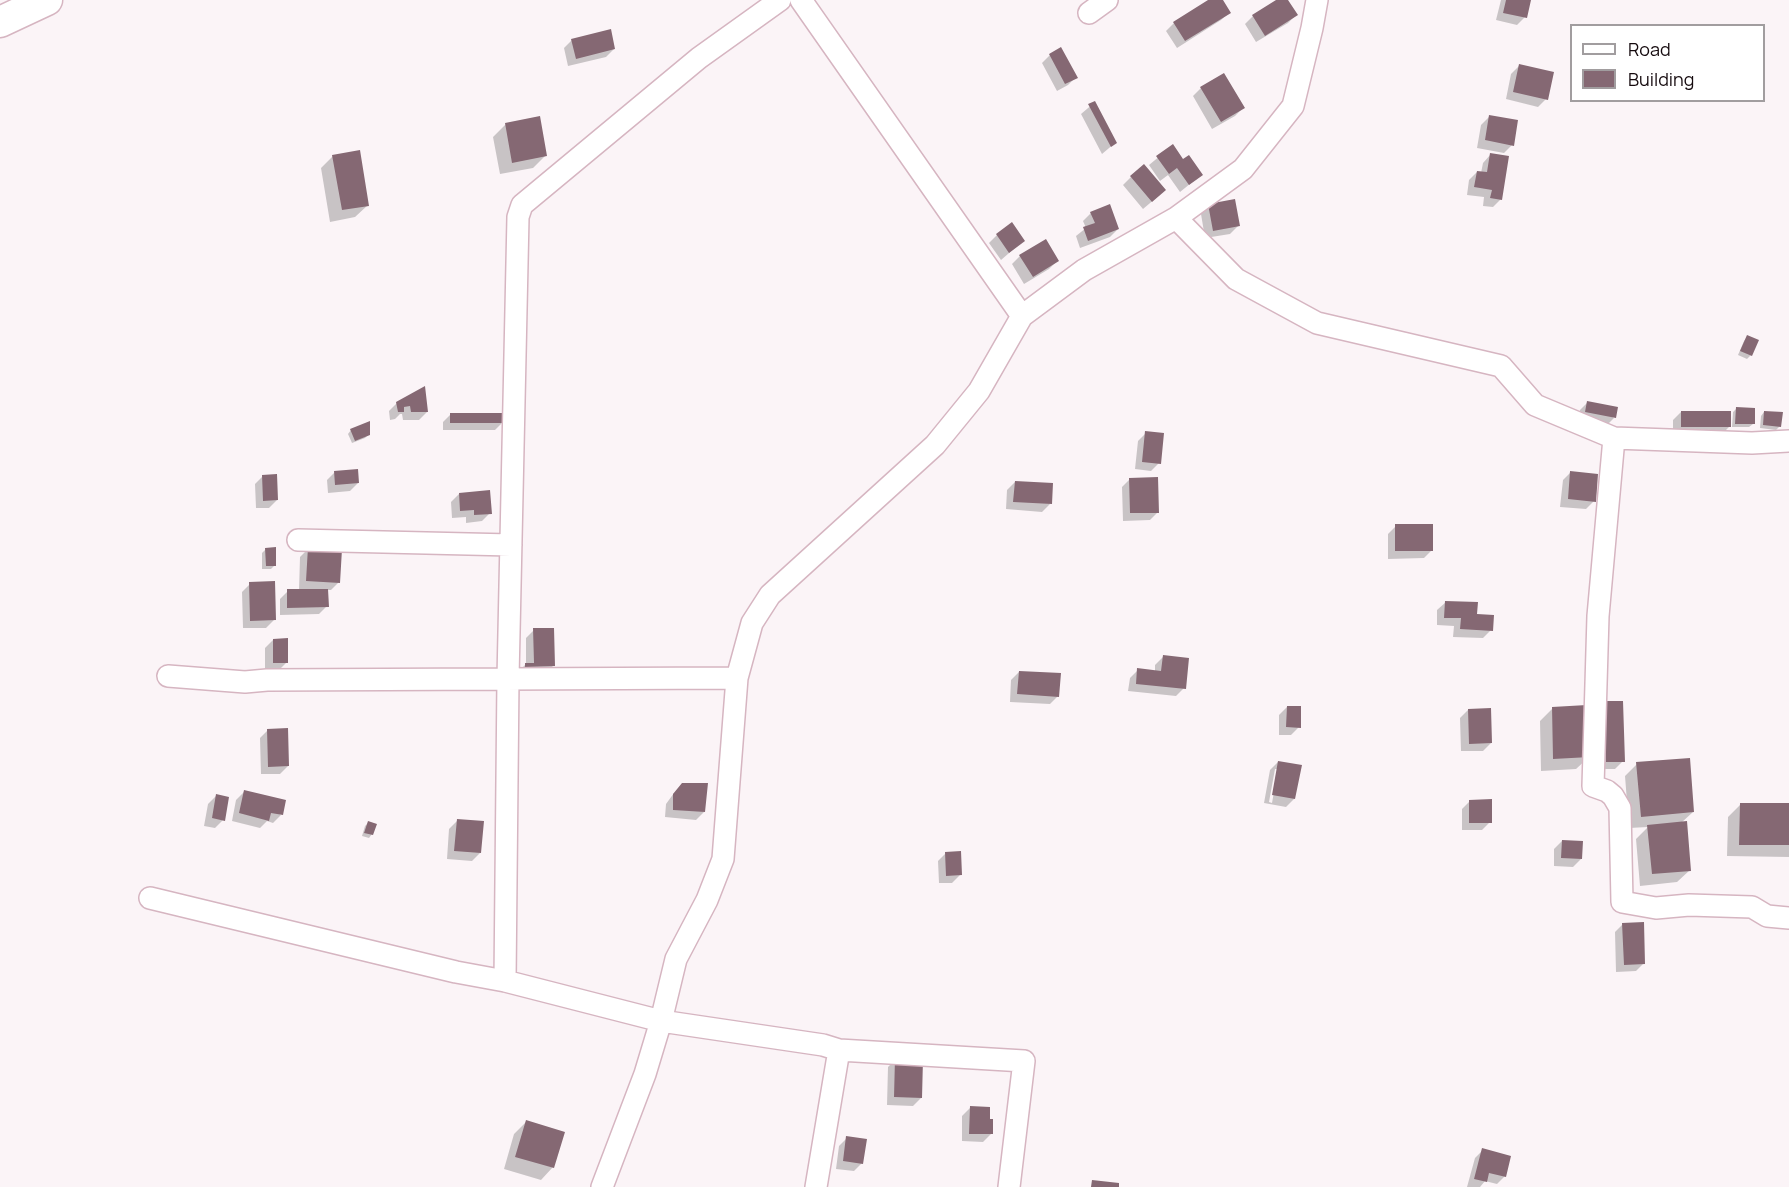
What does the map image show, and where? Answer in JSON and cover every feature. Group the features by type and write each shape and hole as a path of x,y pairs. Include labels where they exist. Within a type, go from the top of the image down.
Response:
{"highway":[{"path":"0,22 47,0"}],"street":[{"path":"505,981 508,678 518,218 522,205 699,58 780,0"},
{"path":"801,0 1022,316"},
{"path":"1089,13 1107,0"},
{"path":"602,1187 645,1074 676,959 707,900 723,859 737,678 752,623 770,594 935,445 979,391 1022,316 1084,270 1176,218 1243,170 1293,106 1317,0"},
{"path":"1176,218 1236,279 1317,323 1501,366 1535,405 1614,438 1752,443 1789,441"},
{"path":"1614,438 1598,616 1593,786 1607,791 1620,808 1623,902 1656,908 1689,905 1752,907 1767,916 1789,918"},
{"path":"298,540 511,545"},
{"path":"168,676 245,682 508,678 737,678"},
{"path":"150,898 456,972 505,981 661,1021 823,1045 839,1050 1024,1061 1010,1187"},
{"path":"816,1187 839,1050"}],"building":[{"path":"1208,0 1223,0 1231,13 1185,41 1173,22"},
{"path":"1276,0 1288,0 1298,15 1265,36 1252,15"},
{"path":"1506,0 1531,0 1527,18 1503,13"},
{"path":"611,29 615,49 576,59 571,39"},
{"path":"1061,47 1078,78 1065,84 1049,54"},
{"path":"1519,64 1554,72 1548,100 1513,92"},
{"path":"1224,73 1245,108 1221,122 1200,87"},
{"path":"1095,101 1117,143 1111,147 1088,104"},
{"path":"1489,115 1518,120 1514,146 1485,140"},
{"path":"540,116 547,156 512,163 505,123"},
{"path":"1173,144 1183,159 1189,155 1203,175 1189,185 1177,168 1169,174 1156,156"},
{"path":"360,150 369,206 342,210 332,155"},
{"path":"1490,153 1509,156 1502,200 1490,198 1492,190 1474,187 1477,171 1487,172"},
{"path":"1144,164 1166,190 1152,202 1130,176"},
{"path":"1235,199 1240,226 1213,231 1208,204"},
{"path":"1110,204 1119,229 1088,241 1083,227 1095,223 1090,212"},
{"path":"1012,222 1025,241 1009,253 996,234"},
{"path":"1046,239 1059,261 1033,277 1019,255"},
{"path":"1747,335 1759,340 1752,356 1740,351"},
{"path":"425,386 428,412 411,412 410,406 404,407 404,412 398,412 396,402"},
{"path":"1587,401 1618,407 1616,418 1585,412"},
{"path":"1736,407 1755,408 1755,424 1735,424"},
{"path":"1681,411 1731,411 1731,427 1681,427"},
{"path":"1764,411 1783,412 1781,427 1763,425"},
{"path":"450,413 505,413 505,423 450,423"},
{"path":"370,421 370,435 355,441 350,429"},
{"path":"1145,431 1164,433 1161,464 1142,462"},
{"path":"358,469 359,483 335,485 334,471"},
{"path":"1570,471 1598,474 1596,502 1568,499"},
{"path":"277,474 278,500 263,501 262,475"},
{"path":"1158,477 1159,513 1130,513 1129,478"},
{"path":"1015,481 1053,483 1052,504 1013,502"},
{"path":"490,490 492,514 474,515 474,510 460,511 459,493"},
{"path":"1395,524 1433,524 1433,551 1395,551"},
{"path":"276,547 276,566 266,566 265,548"},
{"path":"308,547 342,549 340,583 306,581"},
{"path":"275,581 276,620 250,621 249,582"},
{"path":"287,589 328,589 329,607 287,608"},
{"path":"1445,601 1478,602 1477,614 1494,615 1493,631 1460,629 1461,618 1444,618"},
{"path":"533,628 554,628 555,666 525,667 525,663 534,663"},
{"path":"288,638 288,663 273,663 273,639"},
{"path":"1163,655 1189,658 1186,689 1136,684 1137,668 1161,671"},
{"path":"1019,671 1061,673 1059,697 1017,694"},
{"path":"1604,701 1623,701 1625,762 1606,762"},
{"path":"1587,705 1590,757 1553,759 1552,707"},
{"path":"1287,706 1301,706 1301,728 1286,727"},
{"path":"1491,708 1492,743 1469,744 1468,709"},
{"path":"288,728 289,766 268,767 267,729"},
{"path":"1690,758 1694,812 1641,817 1636,762"},
{"path":"1278,761 1302,765 1295,799 1272,795"},
{"path":"682,783 708,783 705,812 673,810 673,794"},
{"path":"244,790 286,800 283,815 271,813 269,821 239,813"},
{"path":"216,794 229,797 225,821 212,818"},
{"path":"1492,799 1492,823 1469,823 1469,800"},
{"path":"1740,803 1789,803 1789,845 1739,845"},
{"path":"457,819 484,821 481,853 454,851"},
{"path":"368,821 377,824 373,835 364,833"},
{"path":"1687,821 1691,871 1652,874 1647,825"},
{"path":"1562,840 1583,841 1582,859 1561,858"},
{"path":"961,851 962,875 946,876 945,852"},
{"path":"1644,922 1645,964 1624,965 1622,923"},
{"path":"895,1058 923,1059 922,1098 894,1097"},
{"path":"970,1106 990,1107 993,1134 969,1134"},
{"path":"526,1120 565,1132 554,1168 515,1157"},
{"path":"846,1136 867,1139 863,1164 843,1161"},
{"path":"1482,1148 1511,1156 1506,1177 1489,1173 1487,1182 1474,1179"},
{"path":"1092,1180 1119,1183 1119,1187 1091,1187"}]}
